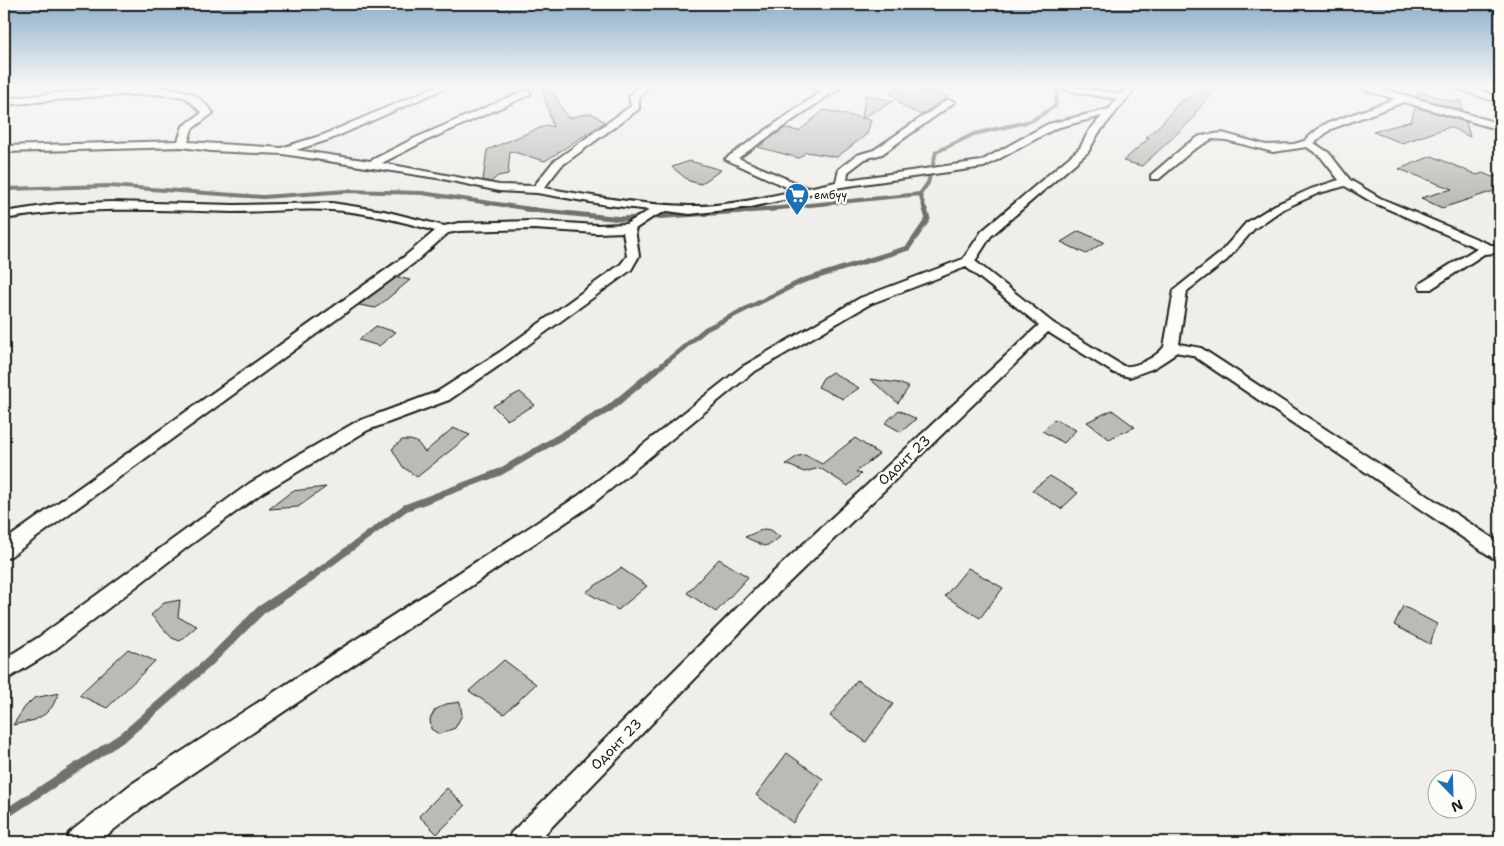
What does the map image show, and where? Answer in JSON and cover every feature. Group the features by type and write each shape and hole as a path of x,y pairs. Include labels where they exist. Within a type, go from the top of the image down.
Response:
{"street":[{"path":"182,144 187,128 192,124"},
{"path":"283,151 327,137 357,124"},
{"path":"369,166 417,141 455,124"},
{"path":"537,190 557,164 612,124"},
{"path":"781,124 730,159 751,166 807,192"},
{"path":"840,184 843,171 861,157 878,152 918,124"},
{"path":"4,149 182,144 211,148 283,151 369,166 443,176 499,188 537,190 607,202 690,210 751,204 840,184 984,164 1058,124"},
{"path":"78,842 139,794 584,501 747,370 865,301 968,262 986,234 1084,150 1100,124"},
{"path":"1155,177 1196,143 1210,136 1228,136 1272,150 1291,149 1308,143 1327,127 1334,124"},
{"path":"1308,143 1325,155 1346,182 1376,200 1496,247"},
{"path":"968,262 1046,325 1098,355 1119,370 1130,372 1149,365 1166,354 1171,346 1181,290 1223,257 1250,226 1278,207 1316,191 1346,182"},
{"path":"4,215 106,204 155,204 221,208 347,208 397,216 444,230 498,225 597,230 629,228 649,214 665,208"},
{"path":"4,671 46,644 256,488 362,426 443,396 505,355 626,266 633,256 629,228"},
{"path":"4,551 409,260 444,230"},
{"path":"1426,286 1480,252 1496,247"},
{"name":"Одонт 23","path":"520,842 773,585 1046,325"},
{"path":"1171,346 1196,351 1500,553"}],"building":[{"path":"552,124 601,124 545,161 510,151 508,174 498,176 491,182 483,180 487,150 547,125 553,127"},
{"path":"807,124 870,124 867,134 837,157 806,152 799,158 758,147 785,128 799,131"},
{"path":"1160,124 1187,124 1142,166 1123,161 1149,138 1146,137"},
{"path":"1399,124 1467,124 1470,137 1450,127 1402,143 1373,132"},
{"path":"1432,156 1477,175 1483,173 1492,177 1496,176 1500,181 1500,189 1442,208 1421,198 1452,189 1399,169"},
{"path":"690,161 721,170 701,184 689,181 672,167"},
{"path":"1079,231 1104,242 1086,254 1061,242"},
{"path":"397,277 410,280 376,308 359,305"},
{"path":"376,326 396,332 379,346 359,340"},
{"path":"832,372 859,388 843,399 818,387 823,378"},
{"path":"870,379 898,383 909,387 898,403"},
{"path":"520,392 535,405 507,420 493,406"},
{"path":"899,410 916,419 901,432 885,423"},
{"path":"1112,410 1135,427 1109,439 1087,422"},
{"path":"1054,419 1076,430 1064,443 1042,431"},
{"path":"453,428 470,435 417,477 403,467 392,449 402,440 410,440 417,442 425,452"},
{"path":"855,438 879,454 856,472 861,474 848,486 820,468 804,472 786,464 798,456 805,455 822,464"},
{"path":"1050,476 1078,493 1061,509 1032,490"},
{"path":"326,487 298,507 269,509 292,491"},
{"path":"764,529 771,530 780,537 771,544 764,546 745,537"},
{"path":"719,559 748,577 716,612 687,593"},
{"path":"621,568 647,586 618,610 586,592"},
{"path":"968,568 1003,588 980,618 945,596"},
{"path":"180,600 178,617 197,626 180,641 172,638 151,615 164,603"},
{"path":"1403,606 1437,624 1430,644 1394,625"},
{"path":"128,649 155,661 107,708 79,695"},
{"path":"504,660 536,684 504,714 469,691"},
{"path":"857,680 893,704 866,742 830,716"},
{"path":"59,693 52,707 45,714 35,720 13,725 25,707 34,698"},
{"path":"460,702 462,715 455,728 439,734 431,729 430,719 435,710 446,704"},
{"path":"787,753 823,779 793,823 756,795"},
{"path":"447,788 465,806 437,834 419,816"}],"waterway":[{"path":"920,194 928,183 936,152 974,134 1016,124"},
{"path":"4,189 109,186 263,197 347,191 422,193 537,210"},
{"path":"762,210 920,194"},
{"path":"920,194 925,210"},
{"path":"525,209 622,219 762,210"},
{"path":"762,210 774,209"},
{"path":"655,371 706,329 802,281 908,248 928,219 925,209"},
{"path":"310,578 405,508 500,472 610,408 657,369"},
{"path":"4,815 123,737 209,662 261,610 312,577"}],"place":[{"name":"ембүү","path":"797,216"}]}
